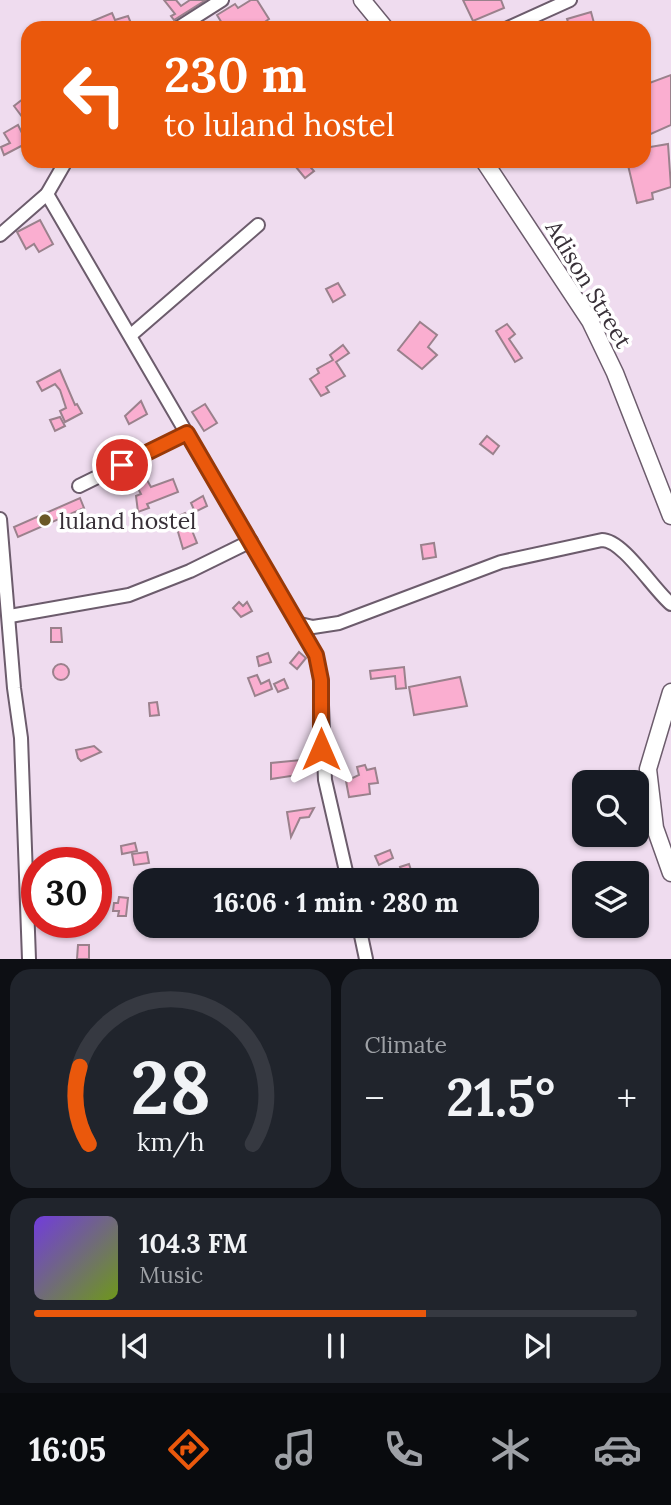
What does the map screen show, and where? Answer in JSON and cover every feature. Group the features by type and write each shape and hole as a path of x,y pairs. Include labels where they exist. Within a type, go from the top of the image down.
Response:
{"street":[{"path":"189,21 222,0"},
{"path":"524,21 570,0"},
{"path":"369,2 381,21"},
{"path":"0,235 47,194 62,168"},
{"name":"Adison Street","path":"489,168 600,340 671,516"},
{"path":"47,194 300,624 319,664 322,761 345,868"},
{"path":"131,335 258,225"},
{"path":"79,486 187,433"},
{"path":"0,519 10,616 5,652 21,738 29,959"},
{"path":"300,624 313,627 339,623 501,562 602,540 611,540 623,550 657,593 671,604"},
{"path":"10,616 129,595 190,571 251,541"},
{"path":"0,605 10,616"},
{"path":"671,692 648,769 655,828 671,873"},
{"path":"362,938 366,959"}],"building":[{"path":"164,0 176,0 181,6 190,0 206,0 174,20 171,16 175,14"},
{"path":"251,0 257,0 269,19 221,21 217,15 235,4 238,8"},
{"path":"463,0 501,0 504,8 473,21"},
{"path":"591,12 593,21 568,21 567,19"},
{"path":"112,13 115,20 128,16 130,21 93,21"},
{"path":"671,75 671,125 651,134 651,82"},
{"path":"21,100 21,115 14,106"},
{"path":"18,125 21,131 21,146 4,155 1,147 10,143 4,133"},
{"path":"668,144 671,187 652,193 653,199 637,203 629,168 651,168 651,147"},
{"path":"297,168 311,168 314,171 305,178"},
{"path":"40,220 53,244 39,252 34,244 26,249 17,232"},
{"path":"338,283 345,295 333,302 326,289"},
{"path":"420,322 437,335 428,347 437,355 422,369 398,350"},
{"path":"507,324 515,334 509,339 522,358 515,362 496,331"},
{"path":"343,345 349,353 336,362 345,376 326,387 329,392 321,396 310,379 319,373 317,369 333,360 330,355"},
{"path":"60,370 75,405 77,404 82,413 65,422 60,411 66,408 60,390 55,384 42,391 37,382"},
{"path":"141,401 147,414 129,424 125,416"},
{"path":"205,404 217,423 204,431 192,412"},
{"path":"60,417 65,426 55,431 50,420"},
{"path":"487,436 499,446 493,454 480,444"},
{"path":"173,479 178,492 147,504 149,508 138,512 136,496 141,494 136,485 147,480 151,487"},
{"path":"203,496 207,506 195,512 191,503"},
{"path":"80,498 84,508 18,537 14,527"},
{"path":"185,513 197,543 183,549 174,518"},
{"path":"434,543 436,557 423,559 421,545"},
{"path":"239,602 243,606 247,602 252,611 241,617 233,608"},
{"path":"51,628 61,628 62,642 51,642"},
{"path":"299,652 306,658 297,669 290,663"},
{"path":"268,653 271,662 259,666 257,657"},
{"path":"61,664 67,666 67,678 61,680 55,678 53,672 55,666"},
{"path":"404,667 406,688 396,689 395,676 371,679 370,671"},
{"path":"257,675 261,684 269,680 272,689 255,696 248,678"},
{"path":"460,677 467,706 414,715 409,687"},
{"path":"284,679 288,688 278,692 274,684"},
{"path":"157,702 159,715 150,716 149,703"},
{"path":"94,746 101,752 81,761 78,758 76,750"},
{"path":"301,760 304,774 271,779 271,763"},
{"path":"365,765 367,770 375,768 378,783 369,784 370,794 349,797 346,781 359,775 357,767"},
{"path":"314,808 309,817 300,818 291,837 287,812"},
{"path":"135,843 137,851 122,854 121,846"},
{"path":"390,850 393,858 379,865 375,856"},
{"path":"147,852 149,863 134,865 132,854"},
{"path":"119,897 128,898 126,916 118,916 119,911 113,911 114,903 118,903"},
{"path":"78,945 89,945 89,959 77,959"}],"place":[{"name":"luland hostel","path":"45,520"}],"route":[{"path":"122,465 187,433 316,655 321,680 321,749"}]}
